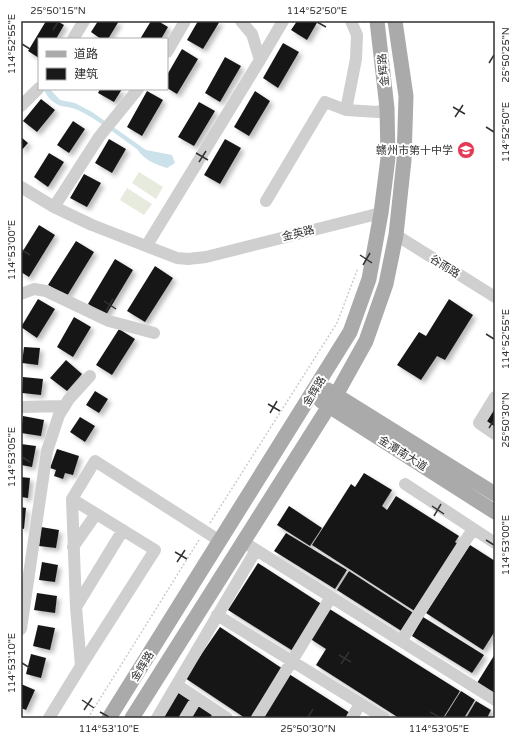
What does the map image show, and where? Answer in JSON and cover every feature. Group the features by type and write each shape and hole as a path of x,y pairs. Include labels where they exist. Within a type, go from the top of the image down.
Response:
{"main road":[{"name":"金辉路","path":"132,718 242,541 332,401 366,341 386,284 396,235 404,160 406,96 395,21"},
{"name":"金辉路","path":"109,718 350,332 369,279 381,213 388,158 387,108 371,26"},
{"name":"金潭南大道","path":"315,389 495,512"},
{"name":"金潭南大道","path":"332,401 495,494"}],"street":[{"path":"74,38 84,21"},
{"path":"168,50 185,21"},
{"path":"241,21 252,34 260,60"},
{"path":"148,245 283,21"},
{"path":"346,110 356,59 357,34 352,21"},
{"path":"54,207 99,137 137,90"},
{"path":"21,106 36,91"},
{"path":"266,201 325,102 346,110 378,112 387,108"},
{"name":"金英路","path":"21,187 54,207 92,225 148,245 178,258 188,259 206,257 215,253 381,213"},
{"name":"谷雨路","path":"396,235 495,297"},
{"path":"21,294 34,289 46,291 108,321 154,333"},
{"path":"21,629 47,451 59,415 90,376"},
{"path":"495,397 479,424 495,434"},
{"path":"21,407 65,406"},
{"path":"81,666 76,607 72,499 95,461 220,541"},
{"path":"405,484 495,542"},
{"path":"49,718 155,550 72,499"},
{"path":"73,547 96,514"},
{"path":"401,641 473,529"},
{"path":"76,607 123,530"},
{"path":"242,541 495,700"},
{"path":"157,718 256,550"},
{"path":"256,718 330,597"},
{"path":"217,615 384,718"},
{"path":"177,685 220,716"},
{"path":"185,718 197,698"},
{"path":"352,718 360,704"}],"path":[{"path":"364,21 371,26"},
{"path":"88,718 337,323 360,264"}],"shaded area":[{"path":"139,172 163,187 156,199 132,183"},
{"path":"127,188 152,204 144,215 120,200"}],"water":[{"path":"44,90 51,90 60,100 75,103 92,112 146,150 172,155 175,163 167,168 150,161 137,149 90,116 75,109 60,106 51,100"}],"building":[{"path":"46,21 57,21 64,25 57,38 38,38 38,57 28,51"},
{"path":"98,21 119,21 109,38 100,38 91,32"},
{"path":"151,21 158,21 168,27 162,38 141,38"},
{"path":"198,21 220,21 203,49 187,40"},
{"path":"297,21 318,21 307,40 291,30"},
{"path":"283,43 299,52 278,88 263,78"},
{"path":"182,49 198,59 177,94 168,89 168,73"},
{"path":"225,57 241,66 220,102 205,93"},
{"path":"100,90 121,90 114,102 98,93"},
{"path":"147,91 163,100 142,136 127,127"},
{"path":"255,91 270,101 249,136 234,127"},
{"path":"41,99 55,110 37,132 23,121"},
{"path":"199,102 215,111 194,146 178,137"},
{"path":"73,121 85,129 69,153 57,145"},
{"path":"21,137 28,143 21,151"},
{"path":"109,139 126,149 112,173 95,163"},
{"path":"225,139 241,148 220,184 204,175"},
{"path":"49,153 64,162 48,187 34,177"},
{"path":"84,174 101,183 87,207 70,198"},
{"path":"39,225 55,235 29,277 21,272 21,254"},
{"path":"76,241 94,252 67,296 48,285"},
{"path":"115,259 133,270 106,315 88,304"},
{"path":"155,266 173,278 145,322 127,311"},
{"path":"38,299 55,309 37,338 21,327"},
{"path":"449,299 473,315 445,360 437,356 421,380 397,365 419,332 426,336"},
{"path":"74,317 91,327 73,357 57,347"},
{"path":"119,329 135,339 112,375 96,365"},
{"path":"24,347 40,348 38,365 22,363"},
{"path":"66,360 82,374 67,391 50,378"},
{"path":"23,377 43,379 41,395 22,393"},
{"path":"95,391 108,399 99,413 86,405"},
{"path":"495,405 495,428 485,422"},
{"path":"23,416 44,420 41,436 21,433"},
{"path":"80,417 95,426 85,442 70,432"},
{"path":"21,444 36,446 32,467 21,465"},
{"path":"57,449 79,456 73,475 65,473 63,479 54,476 56,470 50,468"},
{"path":"364,473 392,490 382,506 387,510 396,496 459,536 455,542 459,545 416,612 312,545 351,484 355,487"},
{"path":"21,477 30,478 28,498 21,497"},
{"path":"289,506 322,528 310,546 277,525"},
{"path":"21,507 26,508 24,529 21,528"},
{"path":"41,527 59,530 56,548 39,546"},
{"path":"286,533 347,570 335,589 274,551"},
{"path":"470,545 495,561 495,631 483,650 426,613"},
{"path":"42,562 58,565 55,582 39,580"},
{"path":"258,563 323,605 293,651 228,610"},
{"path":"349,571 415,614 403,632 337,590"},
{"path":"37,593 57,596 55,613 34,610"},
{"path":"328,608 460,691 443,718 399,718 316,665 326,649 309,638"},
{"path":"423,617 484,655 472,673 412,636"},
{"path":"38,625 55,628 50,650 33,646"},
{"path":"220,627 283,669 251,718 245,718 185,678"},
{"path":"31,654 46,658 41,678 26,674"},
{"path":"495,654 495,694 477,683"},
{"path":"289,674 350,713 347,718 261,718"},
{"path":"21,684 35,690 26,710 21,708"},
{"path":"178,690 191,698 179,718 160,718"},
{"path":"461,691 475,700 464,718 444,718"},
{"path":"476,701 491,710 487,718 466,718"},
{"path":"200,704 213,713 210,718 191,718"}],"place":[{"name":"赣州市第十中学","path":"466,150"}]}
